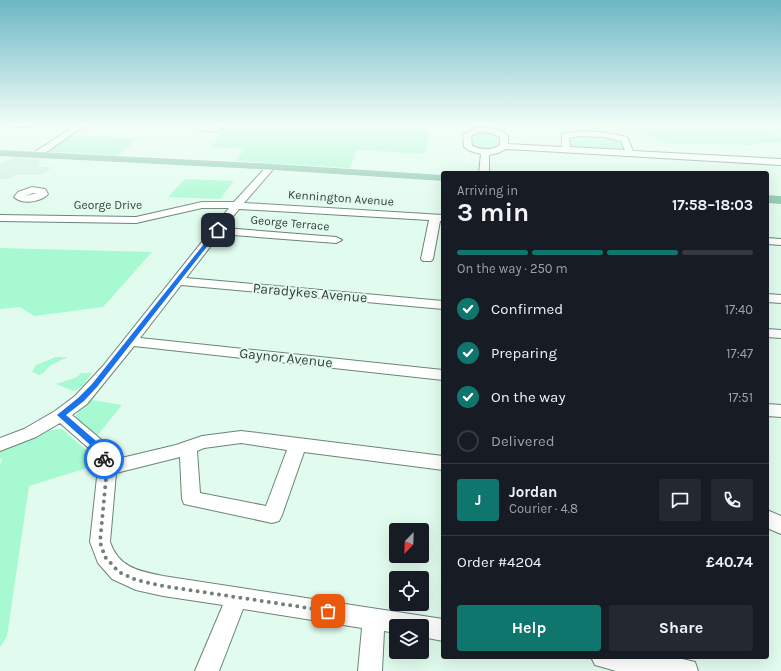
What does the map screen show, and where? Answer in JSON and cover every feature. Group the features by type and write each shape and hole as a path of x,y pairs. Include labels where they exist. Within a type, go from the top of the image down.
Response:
{"main road":[{"path":"42,155 271,167 441,178"},
{"path":"769,199 781,200"}],"street":[{"path":"484,171 485,155"},
{"path":"669,155 781,162"},
{"path":"0,445 30,433 61,415 81,400 95,385 237,205 271,167"},
{"path":"13,217 26,199"},
{"name":"George Drive","path":"0,218 136,220 158,216 190,206 203,204 237,205"},
{"name":"Kennington Avenue","path":"237,205 439,217"},
{"path":"427,259 439,217"},
{"name":"George Terrace","path":"218,230 336,240"},
{"path":"769,241 781,242"},
{"name":"Paradykes Avenue","path":"177,281 441,304"},
{"path":"769,298 781,299"},
{"path":"769,333 781,334"},
{"name":"Gaynor Avenue","path":"130,341 441,375"},
{"path":"769,410 781,411"},
{"path":"61,415 100,449 107,468 100,542 105,557 119,572 136,580 163,586 389,621"},
{"path":"107,468 202,442 241,437 441,462"},
{"path":"188,447 190,462 190,499 272,515 298,445"},
{"path":"769,519 781,526"},
{"path":"207,671 237,597"},
{"path":"370,671 374,618"},
{"path":"429,627 441,630"},
{"path":"615,659 686,671"}],"shaded area":[{"path":"15,156 44,157 37,167 52,167 42,175 14,175 9,179 0,179 0,163 3,163"}],"green space":[{"path":"84,155 117,155 115,157"},
{"path":"240,155 355,155 350,168 235,161"},
{"path":"185,179 234,181 220,199 168,197"},
{"path":"0,248 152,252 103,307 34,316 20,307 0,309"},
{"path":"56,357 68,357 51,365 39,375 32,372 36,365"},
{"path":"81,373 92,373 77,390 74,391 56,384 77,377"},
{"path":"96,396 92,400 122,405 97,436 75,417 81,407"},
{"path":"62,429 88,452 93,466 29,486 7,636 0,647 0,465 2,459 0,459 0,451 43,431"}],"way so far":[{"path":"104,459 107,468 100,542 105,557 119,572 136,580 163,586 328,611"}],"route":[{"path":"104,459 100,449 61,415 81,400 95,385 218,230"}]}
